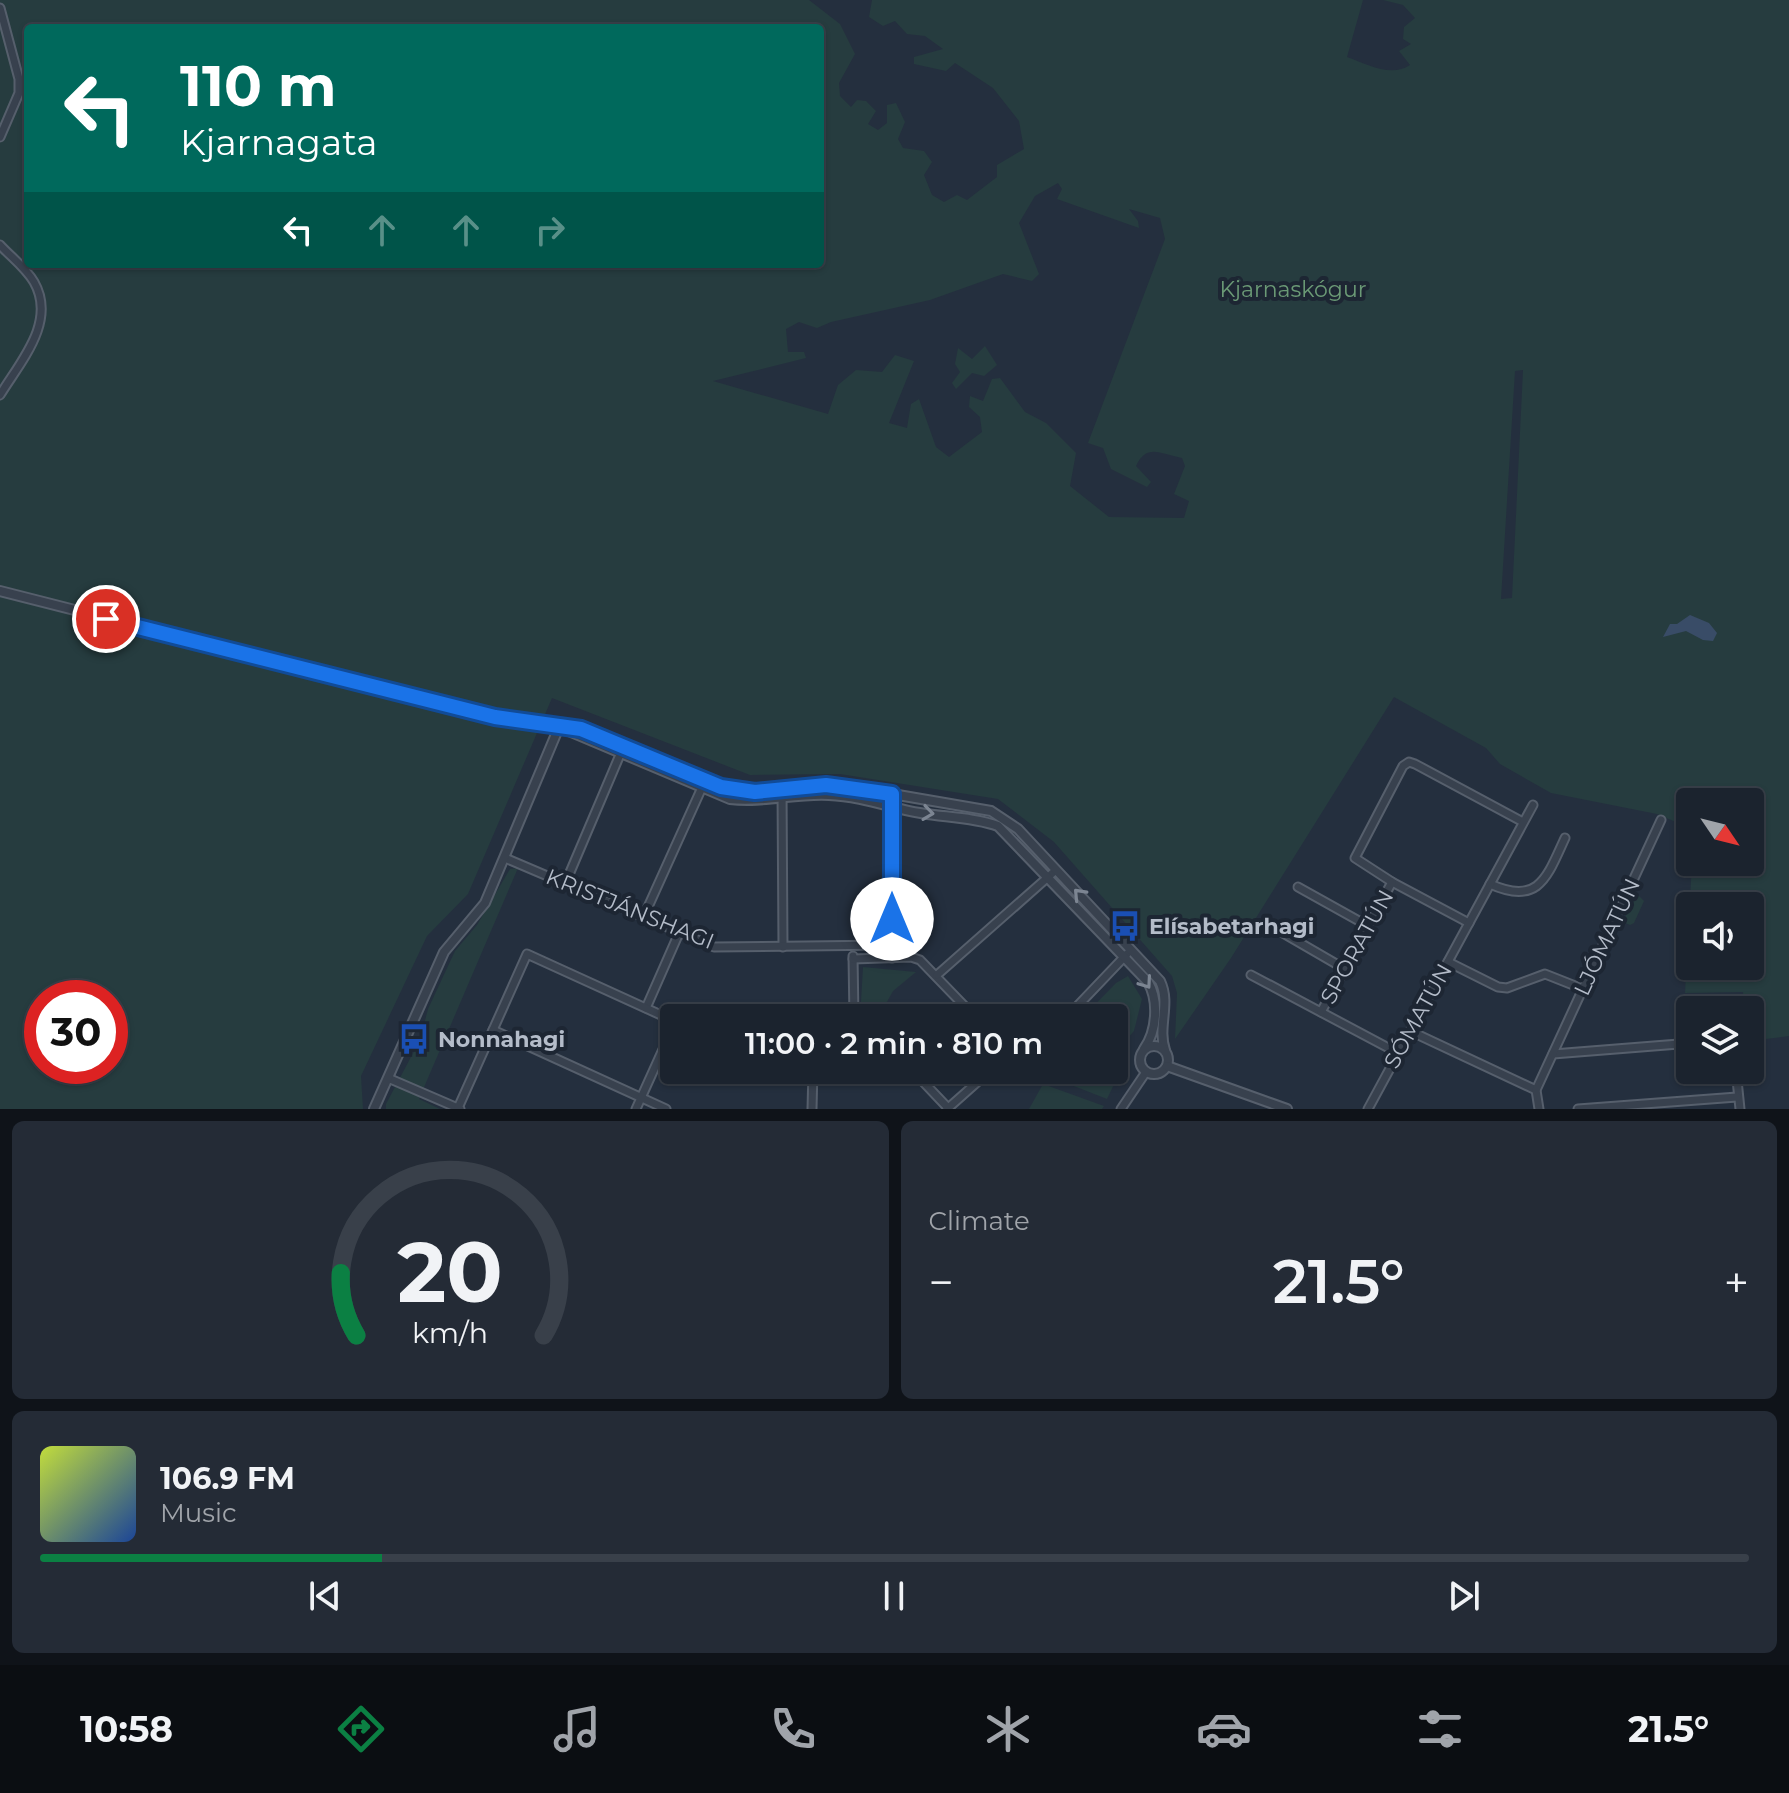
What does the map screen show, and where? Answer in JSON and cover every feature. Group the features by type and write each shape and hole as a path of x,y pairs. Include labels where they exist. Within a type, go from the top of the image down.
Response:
{"street":[{"path":"0,8 19,79 19,93 0,137"},
{"path":"0,245 35,283 41,320 37,334 0,395"},
{"path":"0,591 495,717 559,727 622,750 730,799 745,801 811,785 840,785 991,811 1018,829 1163,986 1162,1042 1168,1058 1167,1066 1157,1074 1146,1072 1140,1063 1151,1036 1155,997 1148,982 998,826 984,821 827,795 782,793"},
{"path":"374,1109 444,952 480,911 559,727"},
{"path":"565,884 622,750"},
{"path":"1469,923 1392,882 1355,858 1403,766 1409,762 1523,822"},
{"path":"643,918 703,785"},
{"path":"782,793 783,947"},
{"path":"892,794 892,958"},
{"name":"SÓMATÚN","path":"1368,1109 1533,805"},
{"name":"LJÓMATÚN","path":"1536,1090 1661,820"},
{"path":"1490,884 1511,893 1536,888 1547,877 1565,838"},
{"name":"KRISTJÁNSHAGI","path":"505,858 714,947 892,945"},
{"path":"937,975 1056,870"},
{"name":"SPORATÚN","path":"1321,1012 1392,882"},
{"path":"1298,887 1368,926"},
{"path":"1276,929 1345,969"},
{"path":"646,1008 679,933"},
{"path":"853,946 854,1004"},
{"path":"1080,1004 1132,950"},
{"path":"388,1078 459,1108 527,954 660,1016"},
{"path":"853,959 920,960 963,1004"},
{"path":"1448,962 1498,987 1507,988 1545,974 1583,989"},
{"name":"SPORATÚN","path":"1251,975 1398,1053"},
{"path":"493,1030 666,1109"},
{"path":"1410,1031 1536,1090 1539,1109"},
{"path":"1553,1054 1676,1044"},
{"path":"1144,1049 1152,1045 1165,1050"},
{"path":"636,1109 660,1055"},
{"path":"1167,1066 1287,1109"},
{"path":"1121,1109 1146,1072"},
{"path":"812,1109 813,1084"},
{"path":"925,1084 947,1108 975,1084"},
{"path":"1737,1084 1740,1109"},
{"path":"1578,1109 1737,1097"}],"green space":[{"name":"Kjarnaskógur","path":"0,0 809,0 840,24 855,54 839,83 840,96 851,107 857,100 866,101 876,111 868,124 878,130 887,123 887,105 896,103 905,122 898,139 903,148 924,151 932,162 924,175 932,195 944,202 957,195 967,200 997,177 997,165 1024,149 1019,121 993,88 955,63 946,71 914,64 914,57 943,49 925,36 907,34 895,21 883,26 869,17 872,0 1363,0 1347,57 1395,70 1410,65 1399,51 1411,44 1403,39 1404,27 1415,18 1403,5 1383,0 1789,0 1789,1036 1764,1039 1764,996 1743,996 1743,992 1685,993 1686,980 1764,980 1764,892 1690,892 1691,876 1764,876 1764,788 1676,788 1676,822 1657,814 1551,793 1500,764 1486,748 1394,697 1231,958 1175,1039 1177,993 1172,976 1054,842 998,799 840,774 750,775 552,698 468,894 427,936 361,1076 363,1109 0,1109","holes":["1058,183 1062,189 1057,199 1139,228 1129,209 1160,218 1165,239 1088,443 1103,448 1111,469 1147,487 1151,482 1136,466 1145,454 1155,452 1182,458 1185,466 1174,494 1189,501 1184,518 1109,517 1070,486 1076,453 1046,423 1025,412 1000,378 992,379 983,401 970,396 969,407 980,417 982,432 949,457 936,447 919,399 911,404 907,428 889,423 914,361 895,355 882,372 856,370 838,385 828,414 713,381 806,358 804,352 788,352 786,329 799,322 817,328 831,322 930,300 1003,274 1032,281 1039,274 1019,223 1035,196","1523,370 1512,598 1501,599 1515,371"]},
{"path":"985,346 997,365 984,376 972,373 956,389 952,383 960,372 955,364 958,348 972,359"},
{"path":"518,868 419,1099 440,1109 386,1109 420,1040 428,1009 455,951 477,925 510,869"},
{"path":"1636,893 1644,901 1634,923 1630,925 1623,922"},
{"path":"863,967 916,972 893,991 886,1004 861,1004"},
{"path":"1128,976 1142,999 1134,1031 1128,1038 1128,1004 1096,1004 1116,983"},
{"path":"1043,1084 1104,1106 1102,1109 1029,1109"},
{"path":"1069,1084 1114,1084 1107,1099"}],"water":[{"path":"1690,615 1709,623 1717,633 1713,641 1703,640 1686,631 1663,637 1670,624 1677,624"}],"place":[{"name":"Elísabetarhagi","path":"1125,926"},
{"name":"Nonnahagi","path":"414,1039"}],"route":[{"path":"106,619 495,717 581,729 721,787 755,792 840,785 892,794 892,919"}]}
